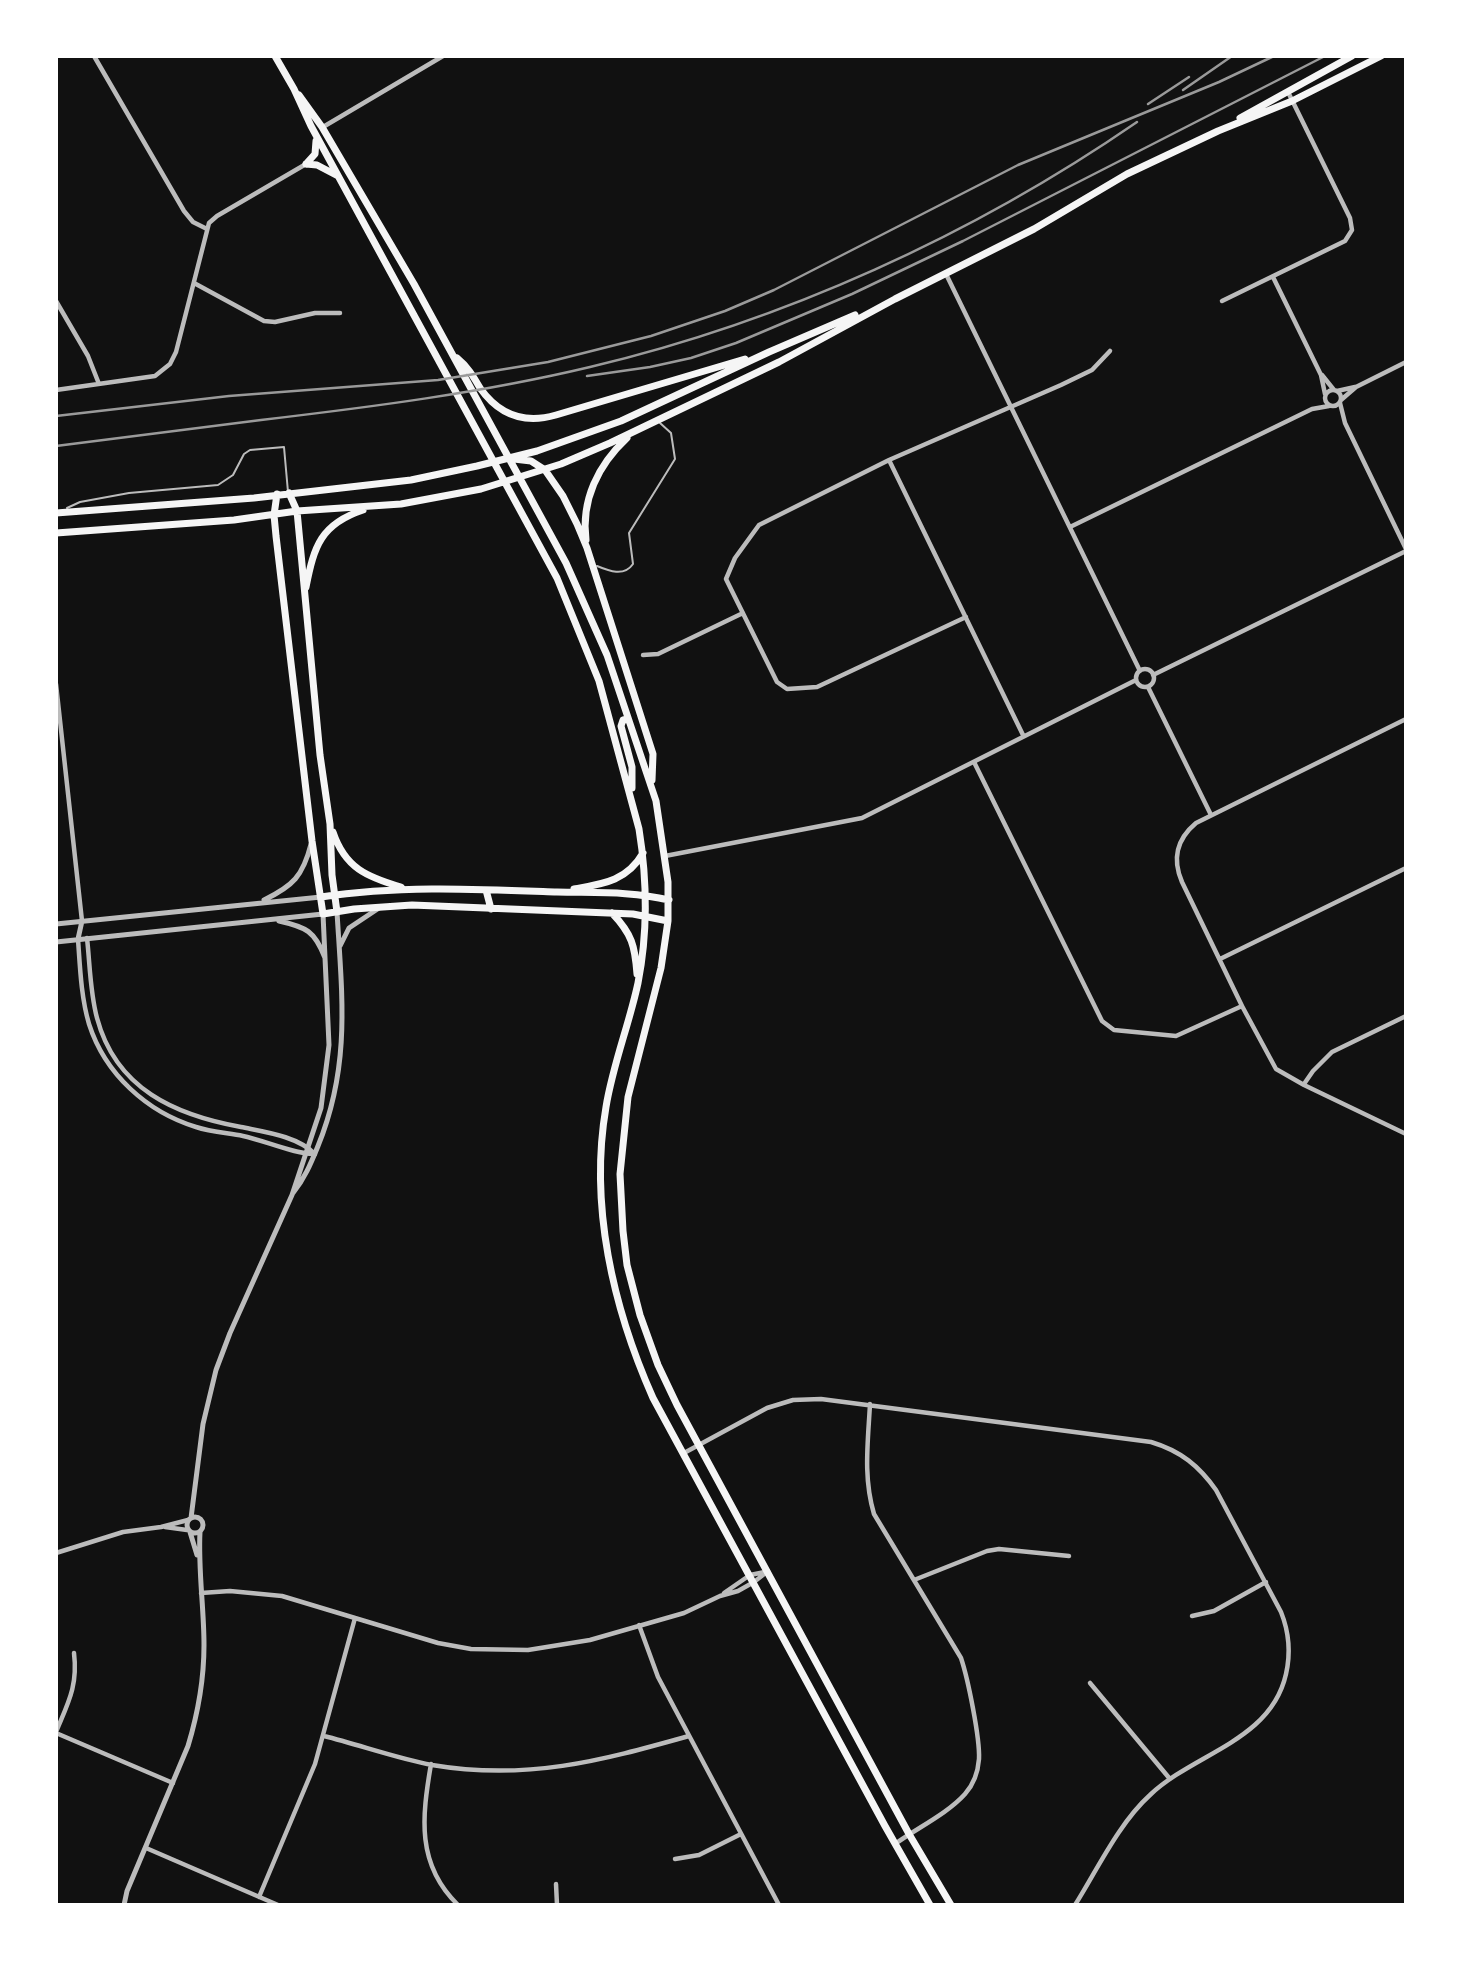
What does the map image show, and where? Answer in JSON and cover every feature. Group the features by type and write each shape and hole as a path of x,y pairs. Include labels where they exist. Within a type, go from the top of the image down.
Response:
{"main road":[{"path":"275,56 557,578 599,681 631,795 643,853 645,894 637,986 614,1066 605,1109 602,1143 603,1210 611,1270 623,1320 638,1363 684,1454 930,1905"},
{"path":"1218,131 1352,56"},
{"path":"56,533 220,522 297,511 374,507 481,489 545,470 581,457 779,362 895,299 1034,229 1127,174 1218,131 1293,101 1381,56"},
{"path":"294,89 322,127 454,355 533,502 593,621 656,801"},
{"path":"315,134 317,148 306,164 328,170 341,179"},
{"path":"56,513 411,480 537,451 621,421 769,352 895,299"},
{"path":"454,355 468,367 486,395 499,409 520,418 540,419 769,352"},
{"path":"587,548 586,514 592,487 607,459 632,433"},
{"path":"502,459 528,460 545,470 567,504 593,565 653,754 652,776 665,856 668,921 659,976 628,1097 621,1156 623,1231 640,1315 658,1365 699,1445 909,1834 951,1905"},
{"path":"289,493 297,511 337,912"},
{"path":"277,494 274,515 323,914 412,905 645,915 668,921"},
{"path":"304,597 316,550 324,534 341,519 374,507"},
{"path":"628,719 623,719 621,726 632,767 631,795"},
{"path":"330,824 343,854 358,869 372,879 407,889"},
{"path":"559,892 595,885 625,875 636,866 643,853"},
{"path":"321,897 407,889 645,894 669,900"},
{"path":"491,890 491,909"},
{"path":"612,913 627,929 631,938 637,986"},
{"path":"623,1320 640,1315"}],"street":[{"path":"94,56 184,211 193,222 207,229"},
{"path":"322,127 443,56"},
{"path":"1222,301 1345,241 1352,230 1350,218 1287,90"},
{"path":"56,390 149,377 165,370 176,352 207,229 217,216 306,164"},
{"path":"665,856 862,818 1136,680 1140,671 946,274"},
{"path":"1273,277 1321,375 1325,396 1345,423"},
{"path":"194,283 264,321 275,322 315,313 340,313"},
{"path":"56,301 88,356 99,384"},
{"path":"966,617 817,687 786,689 777,682 726,579 735,558 759,525 889,460 1092,370 1110,351"},
{"path":"1070,527 1312,409 1341,401 1356,387 1406,362"},
{"path":"1153,675 1406,550 1345,423 1336,390 1321,375"},
{"path":"1312,409 1325,396 1336,390 1356,387"},
{"path":"889,460 1023,735"},
{"path":"643,655 658,654 743,613"},
{"path":"1140,671 1149,670 1153,675 1153,681 1148,687"},
{"path":"1136,680 1142,687 1148,687"},
{"path":"56,684 92,994 97,1020 115,1057 142,1088 167,1105 200,1119 296,1141 315,1154"},
{"path":"1148,687 1211,815"},
{"path":"1406,719 1196,823 1184,835 1176,853 1176,864 1182,882 1276,1069 1406,1134"},
{"path":"974,762 1107,1027 1114,1030 1176,1035 1242,1006"},
{"path":"258,903 277,894 296,879 306,863 312,841"},
{"path":"1220,959 1406,868"},
{"path":"56,924 321,897"},
{"path":"339,947 349,928 382,906"},
{"path":"292,1195 306,1175 315,1154 332,1105 340,1071 342,1044 337,912"},
{"path":"56,942 323,914 329,1045 322,1101 292,1195 216,1370 203,1424 196,1494 189,1519 189,1531 199,1561"},
{"path":"275,920 309,931 318,941 327,964"},
{"path":"82,921 78,939 89,1023 108,1062 136,1095 186,1124 274,1143 305,1155 315,1154"},
{"path":"1304,1084 1332,1052 1406,1016"},
{"path":"329,1045 342,1044"},
{"path":"684,1454 782,1402 821,1399 1136,1440 1170,1448 1195,1464 1216,1490 1281,1612 1287,1628 1288,1666 1278,1697 1261,1721 1170,1779 1139,1806 1075,1905"},
{"path":"870,1404 866,1466 869,1498 881,1529 961,1658 979,1756 976,1773 967,1792 957,1802 895,1844"},
{"path":"117,1905 127,1891 146,1849 188,1746 200,1696 204,1644 199,1561 200,1532 203,1525 199,1518 196,1494"},
{"path":"56,1553 122,1532 199,1518"},
{"path":"161,1527 195,1534 200,1532"},
{"path":"914,1580 987,1551 999,1549 1069,1556"},
{"path":"201,1593 230,1591 282,1596 438,1643 495,1650 563,1646 684,1614 720,1596 738,1591 752,1579 768,1571"},
{"path":"1192,1616 1214,1611 1266,1582"},
{"path":"259,1897 310,1779 355,1618"},
{"path":"639,1625 658,1677 779,1905"},
{"path":"75,1653 74,1690 56,1732 173,1783"},
{"path":"1090,1683 1170,1779"},
{"path":"324,1735 431,1764 480,1770 545,1769 603,1760 689,1737"},
{"path":"431,1764 424,1804 424,1839 437,1877 458,1905"},
{"path":"675,1858 699,1855 741,1834"},
{"path":"146,1849 278,1905"},
{"path":"556,1884 557,1905"},
{"path":"124,1905 127,1891"}],"lane":[{"path":"593,565 616,572 627,571 634,563 629,533 676,459 671,433 657,421"},
{"path":"56,513 80,502 120,495 218,485 233,475 244,454 250,450 272,448 284,447 289,493"}],"railway":[{"path":"1183,90 1232,56"},
{"path":"56,416 229,396 438,380 548,362 651,336 725,311 774,290 1018,165 1219,82 1274,56"},
{"path":"587,376 691,358 736,343 852,294 963,241 1325,56"},
{"path":"1148,104 1189,77"},
{"path":"56,446 467,392 590,367 662,348 734,325 875,270 1010,201 1137,122"}]}
